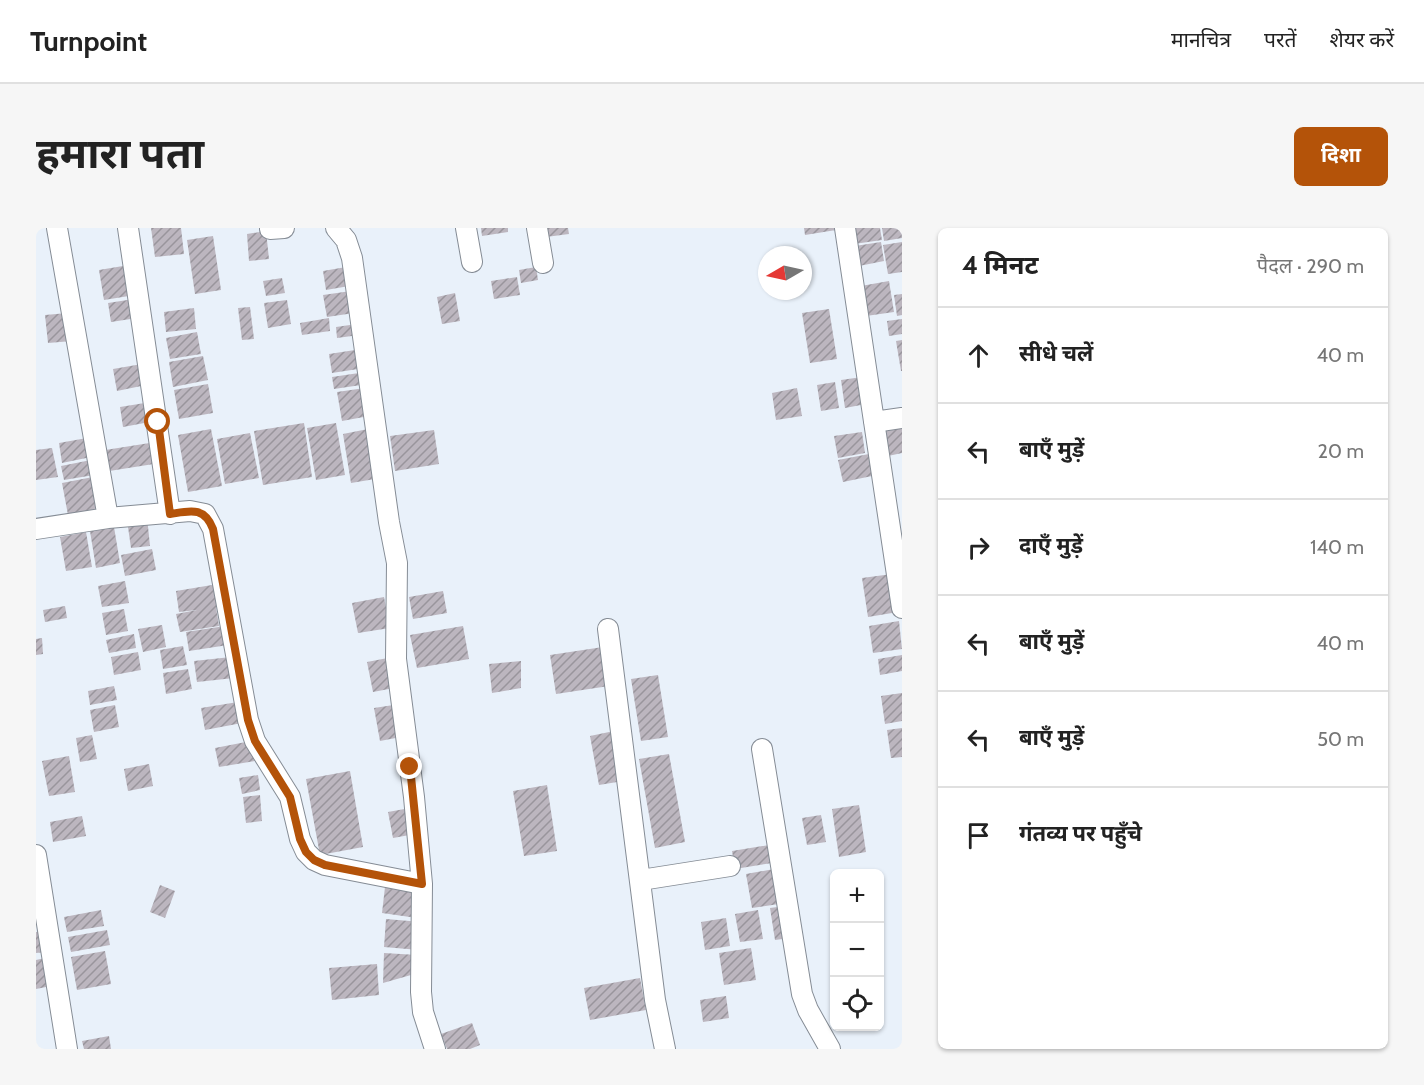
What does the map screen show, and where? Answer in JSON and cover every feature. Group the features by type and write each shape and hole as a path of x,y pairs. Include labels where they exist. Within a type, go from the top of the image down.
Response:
{"street":[{"path":"57,228 108,518"},
{"path":"128,228 170,514"},
{"path":"336,228 346,240 352,258 389,522 397,563 396,659 414,797 422,884 421,992 423,1012 435,1049"},
{"path":"466,228 472,262"},
{"path":"537,228 543,263"},
{"path":"845,228 902,608"},
{"path":"874,422 902,418"},
{"path":"36,528 108,518 198,512 205,514 210,519 213,529 248,720 260,751 290,797 300,839 306,852 314,860 325,865 422,884"},
{"path":"608,629 655,1000 665,1049"},
{"path":"762,749 802,994 808,1010 830,1049"},
{"path":"36,855 67,1049"},
{"path":"641,880 730,866"}],"building":[{"path":"151,228 181,228 184,254 155,257"},
{"path":"481,228 508,228 508,232 482,236"},
{"path":"544,228 568,228 569,234 546,237"},
{"path":"804,228 835,228 836,230 805,235"},
{"path":"851,228 880,228 882,240 854,244"},
{"path":"882,228 902,228 902,238 884,241"},
{"path":"266,231 269,259 249,261 247,234"},
{"path":"213,236 221,290 195,294 187,240"},
{"path":"881,242 884,261 859,266 855,246"},
{"path":"902,242 902,272 888,274 883,245"},
{"path":"129,265 135,295 104,300 99,270"},
{"path":"352,266 355,285 326,290 323,271"},
{"path":"536,267 538,280 521,283 519,270"},
{"path":"517,277 520,295 494,299 491,281"},
{"path":"282,278 285,293 266,296 263,281"},
{"path":"889,281 894,312 866,316 861,286"},
{"path":"351,291 354,313 327,317 323,295"},
{"path":"455,293 460,321 442,324 437,297"},
{"path":"902,294 902,315 897,316 894,295"},
{"path":"134,299 137,318 111,322 108,303"},
{"path":"287,300 291,324 268,328 264,303"},
{"path":"250,307 254,339 242,340 238,308"},
{"path":"194,308 196,329 166,332 164,312"},
{"path":"829,309 837,359 810,363 802,313"},
{"path":"68,313 72,341 48,343 45,315"},
{"path":"329,318 330,331 302,335 300,323"},
{"path":"902,319 902,334 889,336 887,321"},
{"path":"357,324 359,335 337,338 336,327"},
{"path":"197,332 201,354 170,359 166,338"},
{"path":"902,340 902,371 901,371 896,341"},
{"path":"355,350 358,369 332,373 329,354"},
{"path":"203,356 208,380 173,387 169,362"},
{"path":"142,364 146,385 117,391 113,369"},
{"path":"359,373 361,385 334,389 332,377"},
{"path":"862,377 866,404 845,408 841,380"},
{"path":"835,382 839,408 821,411 817,385"},
{"path":"208,384 213,413 179,419 174,390"},
{"path":"365,388 369,416 342,421 337,392"},
{"path":"797,388 802,416 776,420 772,393"},
{"path":"151,402 155,421 123,427 120,407"},
{"path":"304,423 312,477 263,485 254,431"},
{"path":"336,423 345,475 316,480 307,428"},
{"path":"902,427 902,453 888,456 883,431"},
{"path":"373,428 381,478 351,483 343,434"},
{"path":"211,429 222,486 188,492 178,435"},
{"path":"434,430 439,464 395,471 390,436"},
{"path":"862,432 865,453 838,458 834,436"},
{"path":"250,433 259,478 225,484 217,439"},
{"path":"87,438 91,457 62,463 59,443"},
{"path":"156,442 160,463 103,472 99,451"},
{"path":"52,448 58,477 36,480 36,450"},
{"path":"869,454 872,476 843,482 838,460"},
{"path":"91,460 94,475 64,480 61,466"},
{"path":"93,477 99,509 68,515 62,483"},
{"path":"147,517 150,546 131,548 127,520"},
{"path":"113,521 120,563 96,568 89,525"},
{"path":"86,532 92,567 66,571 60,537"},
{"path":"152,549 156,570 125,576 121,555"},
{"path":"892,574 898,612 868,617 862,578"},
{"path":"125,581 129,603 102,607 98,586"},
{"path":"218,584 222,606 216,607 219,626 180,632 176,614 197,610 179,612 176,591"},
{"path":"443,591 447,613 413,619 409,597"},
{"path":"384,597 390,628 358,633 352,603"},
{"path":"65,606 67,618 45,622 43,610"},
{"path":"124,609 128,631 106,635 102,613"},
{"path":"899,621 902,649 873,653 869,626"},
{"path":"162,625 166,647 143,652 138,629"},
{"path":"225,626 228,645 189,651 186,632"},
{"path":"463,626 469,659 417,668 410,635"},
{"path":"134,634 136,648 109,653 106,640"},
{"path":"42,638 43,654 36,655 36,639"},
{"path":"183,646 187,665 163,669 160,650"},
{"path":"603,647 609,686 556,694 550,655"},
{"path":"138,652 141,670 114,675 111,657"},
{"path":"902,655 902,671 880,675 878,659"},
{"path":"231,657 234,678 197,682 194,661"},
{"path":"393,657 399,687 373,692 367,662"},
{"path":"521,661 521,688 492,693 489,664"},
{"path":"188,669 192,689 166,694 163,673"},
{"path":"658,675 668,737 641,741 631,679"},
{"path":"114,686 117,700 90,705 88,691"},
{"path":"902,693 902,721 885,724 881,696"},
{"path":"238,702 242,723 205,730 201,708"},
{"path":"400,704 406,736 380,741 374,708"},
{"path":"115,705 119,727 94,732 90,710"},
{"path":"902,728 902,757 891,758 887,730"},
{"path":"614,731 623,781 599,785 590,736"},
{"path":"92,735 97,759 80,762 76,738"},
{"path":"251,741 255,761 219,767 215,748"},
{"path":"669,754 685,842 655,848 639,759"},
{"path":"69,756 75,792 49,796 42,761"},
{"path":"149,764 153,786 128,791 124,769"},
{"path":"350,771 363,847 320,855 306,779"},
{"path":"258,775 260,790 242,794 239,778"},
{"path":"547,785 557,851 524,856 513,791"},
{"path":"260,795 262,821 246,823 243,797"},
{"path":"859,805 866,852 839,857 832,809"},
{"path":"410,808 415,834 393,838 388,812"},
{"path":"821,815 826,842 807,845 802,818"},
{"path":"82,816 86,836 53,842 50,822"},
{"path":"769,845 772,863 735,869 732,851"},
{"path":"774,869 779,904 752,908 746,874"},
{"path":"160,885 175,891 165,918 150,912"},
{"path":"385,887 421,892 417,918 382,913"},
{"path":"785,906 790,938 775,940 770,908"},
{"path":"101,910 104,926 67,932 64,917"},
{"path":"758,910 763,939 740,942 735,914"},
{"path":"726,918 730,946 705,950 701,922"},
{"path":"386,919 421,922 419,950 384,947"},
{"path":"107,930 110,945 71,952 68,937"},
{"path":"43,931 46,952 36,953 36,932"},
{"path":"751,948 756,980 724,985 719,953"},
{"path":"105,951 111,984 77,990 71,957"},
{"path":"384,953 417,955 418,973 383,983"},
{"path":"45,958 51,986 36,989 36,960"},
{"path":"377,964 379,995 332,1000 329,968"},
{"path":"640,978 646,1010 590,1020 584,988"},
{"path":"726,996 729,1018 703,1022 700,1000"},
{"path":"472,1023 480,1045 470,1049 447,1049 441,1034"},
{"path":"109,1036 111,1049 84,1049 82,1041"}],"route":[{"path":"158,422 170,514 198,512 210,519 248,720 260,751 290,797 300,839 306,852 314,860 325,865 422,884 410,767"}]}
